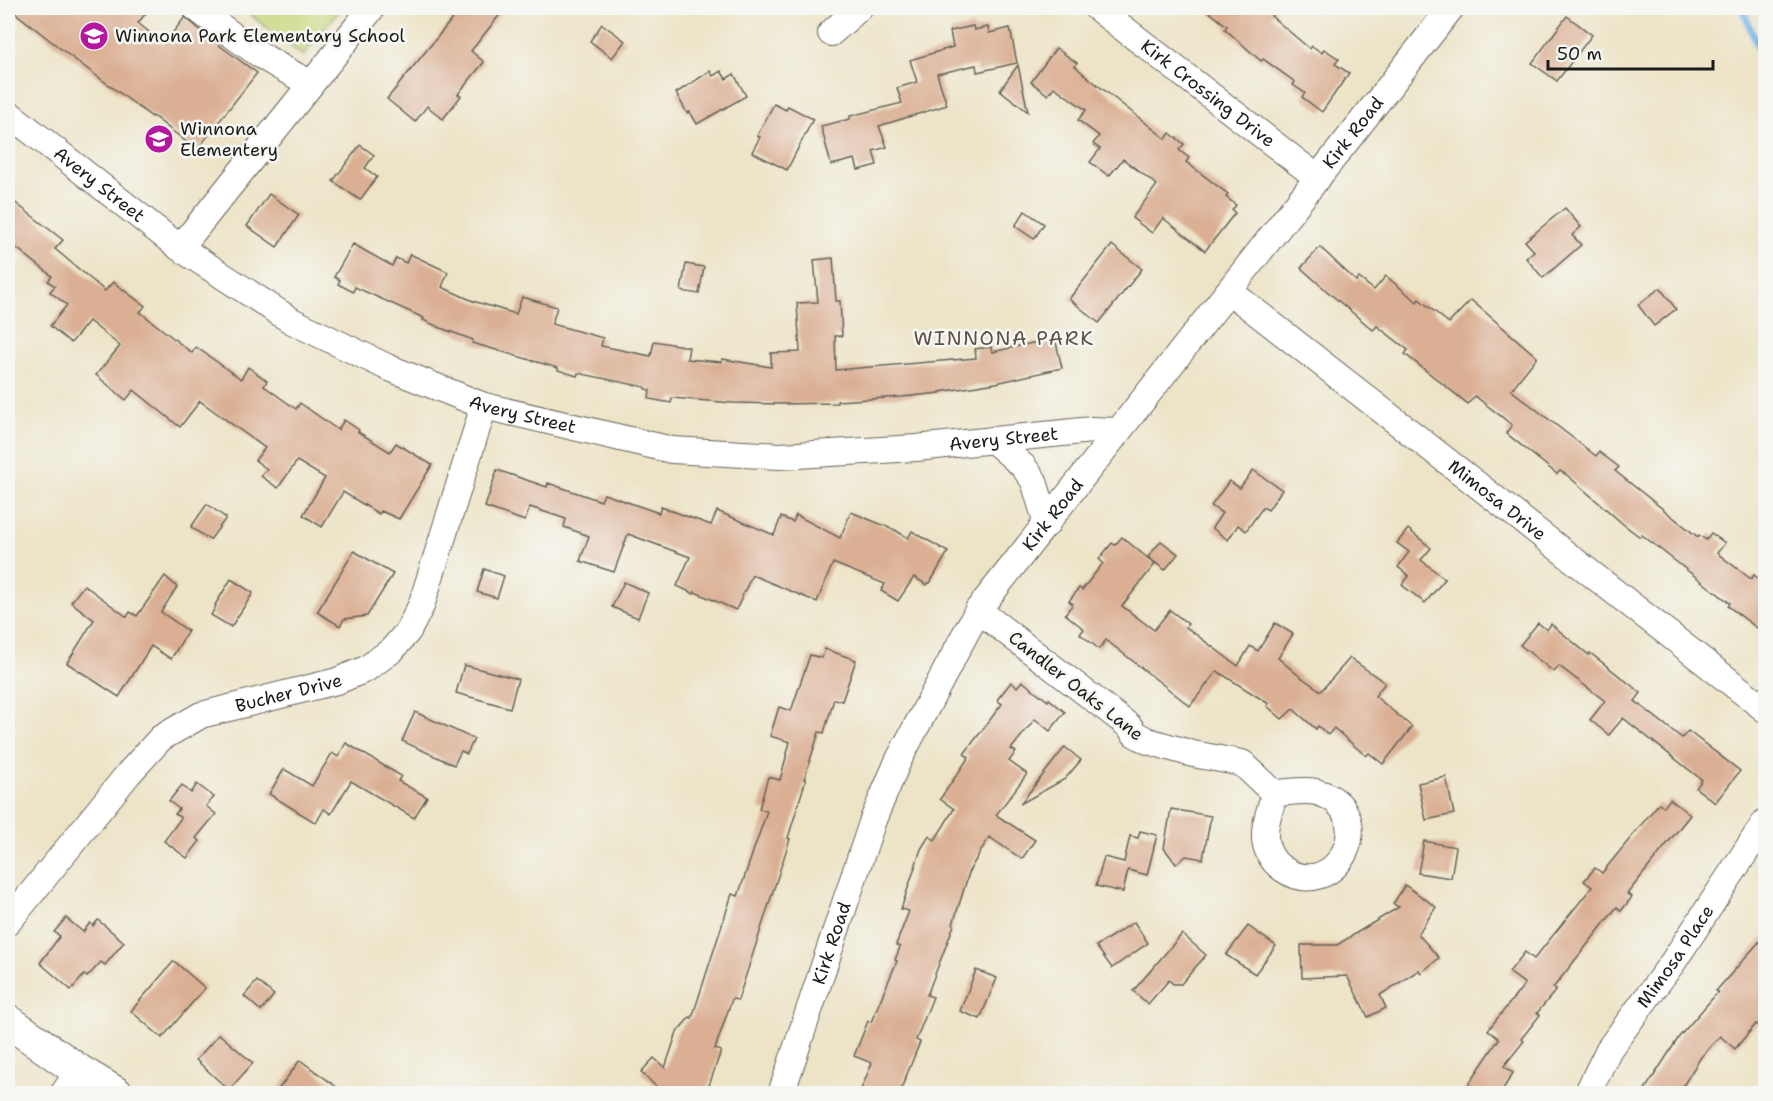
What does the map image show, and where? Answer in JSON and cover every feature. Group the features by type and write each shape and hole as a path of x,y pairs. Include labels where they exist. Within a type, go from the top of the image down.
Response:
{"main road":[{"path":"8,1021 71,1082 117,1094"}],"street":[{"path":"196,8 249,48 311,83"},
{"path":"180,248 372,8"},
{"path":"831,33 859,8"},
{"name":"Kirk Crossing Drive","path":"1097,8 1318,178"},
{"name":"Kirk Road","path":"781,1094 873,820 898,761 978,610 1451,8"},
{"name":"Avery Street","path":"8,113 180,248 292,321 387,367 484,406 672,450 780,456 916,448 1092,430 1117,431"},
{"name":"Mimosa Drive","path":"1229,291 1766,710"},
{"name":"Bucher Drive","path":"8,922 129,773 161,738 201,716 337,681 366,669 392,650 408,631 421,606 484,406"},
{"path":"993,440 1023,466 1034,481 1047,524"},
{"name":"Candler Oaks Lane","path":"978,610 1129,726 1135,734 1148,741 1193,754 1242,763 1274,794"},
{"name":"Mimosa Place","path":"1587,1094 1609,1049 1673,962 1766,821"}],"green space":[{"path":"242,8 341,8 303,56"}],"building":[{"path":"9,8 150,8 138,23 164,44 185,17 257,73 197,150"},
{"path":"461,8 505,8 471,51 484,62 458,94 461,96 443,119 427,106 415,122 387,99"},
{"path":"1204,8 1278,8 1271,16 1310,49 1312,46 1322,53 1324,49 1339,59 1335,64 1349,73 1322,112 1302,97 1305,93 1293,85 1295,82 1263,59 1261,61 1225,29 1227,26"},
{"path":"1567,16 1592,35 1557,81 1532,63"},
{"path":"602,24 625,41 612,58 590,41"},
{"path":"973,26 974,30 988,27 989,33 1010,28 1017,63 977,72 976,65 937,74 947,105 879,126 887,147 873,151 877,165 858,170 855,159 831,165 821,126 902,103 897,88 917,82 910,60 953,47 950,31"},
{"path":"1056,48 1077,63 1075,66 1085,75 1166,139 1170,133 1184,144 1179,150 1189,158 1186,162 1228,194 1226,197 1236,205 1232,210 1235,213 1205,251 1163,218 1152,233 1132,218 1157,185 1123,159 1109,176 1090,162 1100,149 1093,144 1099,136 1078,120 1086,110 1054,87 1048,95 1031,82"},
{"path":"1018,65 1028,112 1000,90"},
{"path":"710,71 713,76 721,71 726,79 734,74 746,96 697,124 690,112 687,113 676,93"},
{"path":"774,104 786,110 788,106 813,119 787,170 752,152 760,137 757,136"},
{"path":"360,145 374,155 365,168 377,177 360,200 333,181"},
{"path":"269,194 299,215 277,247 247,226"},
{"path":"8,197 63,240 55,249 105,291 113,282 145,306 140,312 192,353 196,347 241,379 248,367 267,381 264,386 296,409 300,403 338,430 344,420 359,430 358,432 390,452 396,443 432,465 399,519 381,511 379,514 343,492 322,527 303,515 325,478 297,461 278,488 261,476 267,469 255,460 265,448 200,401 180,427 134,390 126,400 96,375 120,346 89,321 71,343 50,326 67,305 50,292 55,286 48,281 52,276 8,241"},
{"path":"1565,208 1581,227 1572,235 1581,245 1543,278 1526,258 1534,251 1525,241"},
{"path":"1025,211 1044,224 1034,239 1015,226"},
{"path":"353,244 392,266 396,258 406,263 410,254 448,272 442,287 473,301 516,314 522,297 557,307 552,324 603,338 601,346 651,356 654,341 689,347 687,359 722,362 722,359 771,367 771,353 800,352 797,303 818,302 814,260 833,258 836,301 840,301 842,336 835,336 836,370 976,358 975,349 991,347 992,352 1055,338 1062,368 940,393 837,401 837,403 733,403 672,398 671,403 649,399 650,390 645,387 578,373 577,376 558,370 558,368 472,343 473,340 423,320 424,318 355,287 353,292 338,284 340,280 334,277"},
{"path":"1112,245 1142,269 1099,323 1069,299"},
{"path":"1320,247 1356,281 1359,278 1374,290 1386,276 1417,302 1419,299 1449,323 1471,300 1537,357 1511,390 1596,456 1599,452 1619,467 1615,471 1698,537 1699,535 1706,540 1711,533 1725,543 1717,553 1751,579 1754,575 1766,585 1766,618 1757,628 1728,606 1730,603 1642,535 1640,537 1623,524 1567,475 1560,471 1557,474 1506,433 1512,425 1475,396 1468,404 1405,354 1408,350 1377,326 1373,330 1301,268"},
{"path":"686,264 704,267 699,294 681,291"},
{"path":"1660,288 1676,309 1654,326 1638,305"},
{"path":"497,470 547,487 548,483 601,501 604,494 659,513 661,507 711,525 717,511 774,535 781,517 793,522 796,515 840,538 851,512 895,530 908,538 912,531 948,552 930,583 927,585 914,577 898,601 881,591 885,584 833,563 817,602 752,575 736,610 677,586 690,557 628,534 614,572 580,561 589,536 564,527 566,519 530,507 525,521 485,507"},
{"path":"1253,470 1282,490 1268,510 1263,507 1246,531 1238,525 1228,540 1212,528 1222,513 1211,506 1229,481 1240,488"},
{"path":"207,504 226,518 210,540 191,527"},
{"path":"1408,529 1431,548 1421,560 1445,579 1425,603 1402,585 1409,576 1398,567 1409,552 1397,543"},
{"path":"1122,537 1155,564 1122,606 1154,630 1170,610 1188,624 1186,627 1238,666 1250,646 1258,651 1275,623 1293,634 1278,658 1298,675 1321,691 1350,658 1385,683 1375,696 1412,727 1383,764 1369,753 1366,756 1334,728 1328,735 1318,726 1316,729 1293,709 1282,719 1267,706 1269,704 1217,671 1190,706 1106,640 1099,649 1080,634 1084,629 1065,614 1073,604 1069,601 1079,588 1082,590 1103,563 1099,559 1112,543 1115,545"},
{"path":"1161,541 1178,554 1165,570 1148,557"},
{"path":"354,551 393,574 367,616 344,619 340,626 317,612"},
{"path":"484,569 504,576 497,598 477,592"},
{"path":"165,576 177,587 161,612 188,631 171,659 151,646 119,697 67,663 94,620 71,602 84,585 127,617 130,612 137,616"},
{"path":"231,579 253,593 231,627 211,615"},
{"path":"624,582 648,593 638,618 612,607"},
{"path":"1538,623 1547,630 1551,624 1641,693 1635,701 1682,738 1688,731 1740,771 1715,803 1696,788 1702,780 1623,718 1609,735 1590,720 1605,701 1559,666 1554,672 1520,645"},
{"path":"825,649 856,660 842,701 834,699 824,733 819,732 788,838 790,839 738,1000 732,999 715,1049 721,1051 706,1094 664,1094 641,1072 654,1058 665,1068 677,1032 690,1017 692,1018 732,894 738,896 767,811 759,809 768,777 780,780 790,742 770,736 779,707 791,711 810,655 822,658"},
{"path":"464,665 518,679 510,708 456,693"},
{"path":"1022,681 1065,712 1050,731 1035,719 1011,749 1016,752 1009,761 1027,774 996,815 1035,840 1022,859 989,837 968,873 954,925 927,995 933,997 916,1040 920,1042 899,1094 859,1094 872,1063 854,1056 897,961 895,960 900,947 896,945 909,911 901,909 921,849 929,836 935,840 954,809 940,799 969,757 964,754 1002,704 997,700 1011,682 1017,687"},
{"path":"415,712 474,739 467,754 461,751 454,765 402,741"},
{"path":"346,743 401,776 398,781 427,797 414,818 351,781 331,814 324,809 316,823 269,794 284,769 312,786 332,753 338,757"},
{"path":"1065,747 1081,760 1065,779 1020,804"},
{"path":"1446,777 1454,814 1426,820 1418,783"},
{"path":"197,784 214,797 206,806 216,814 196,838 200,841 187,858 164,841 181,818 175,814 179,809 169,801 182,785 191,793"},
{"path":"1670,799 1690,815 1627,894 1632,897 1621,911 1617,907 1553,988 1556,990 1537,1013 1540,1015 1521,1039 1524,1041 1504,1066 1513,1073 1500,1094 1462,1094 1499,1039 1488,1030 1525,984 1509,972 1525,952 1534,959 1592,887 1584,881 1595,868 1602,873 1659,803 1664,807"},
{"path":"1171,809 1211,816 1203,859 1186,856 1176,864 1164,848"},
{"path":"1140,831 1157,835 1147,875 1128,870 1123,892 1096,886 1104,857 1124,862 1130,836 1138,838"},
{"path":"1424,841 1456,847 1451,878 1418,873"},
{"path":"1405,885 1436,907 1418,934 1439,958 1421,973 1419,970 1380,995 1386,1008 1368,1017 1347,976 1302,978 1301,945 1337,945 1399,907 1393,904"},
{"path":"66,918 83,932 90,923 93,926 98,920 124,942 105,965 101,962 87,977 84,975 71,990 40,963 60,936 54,932"},
{"path":"1134,922 1148,943 1112,968 1096,946"},
{"path":"1248,926 1276,946 1255,974 1226,955"},
{"path":"1182,934 1206,955 1181,984 1173,984 1169,980 1148,1004 1133,991"},
{"path":"1766,934 1766,1016 1758,1025 1756,1024 1735,1049 1720,1036 1701,1057 1678,1094 1642,1094 1679,1037"},
{"path":"174,961 205,988 162,1038 131,1011"},
{"path":"976,970 997,978 980,1019 960,1011"},
{"path":"257,981 274,995 261,1011 244,996"},
{"path":"219,1034 253,1063 229,1090 196,1060"},
{"path":"300,1060 346,1094 275,1094"}],"waterway":[{"path":"1742,8 1766,67"}],"place":[{"name":"Winnona Park Elementary School","path":"94,36"},
{"name":"Winnona Elementery","path":"159,139"}],"district":[{"name":"WINNONA PARK","path":"1004,338"}]}
